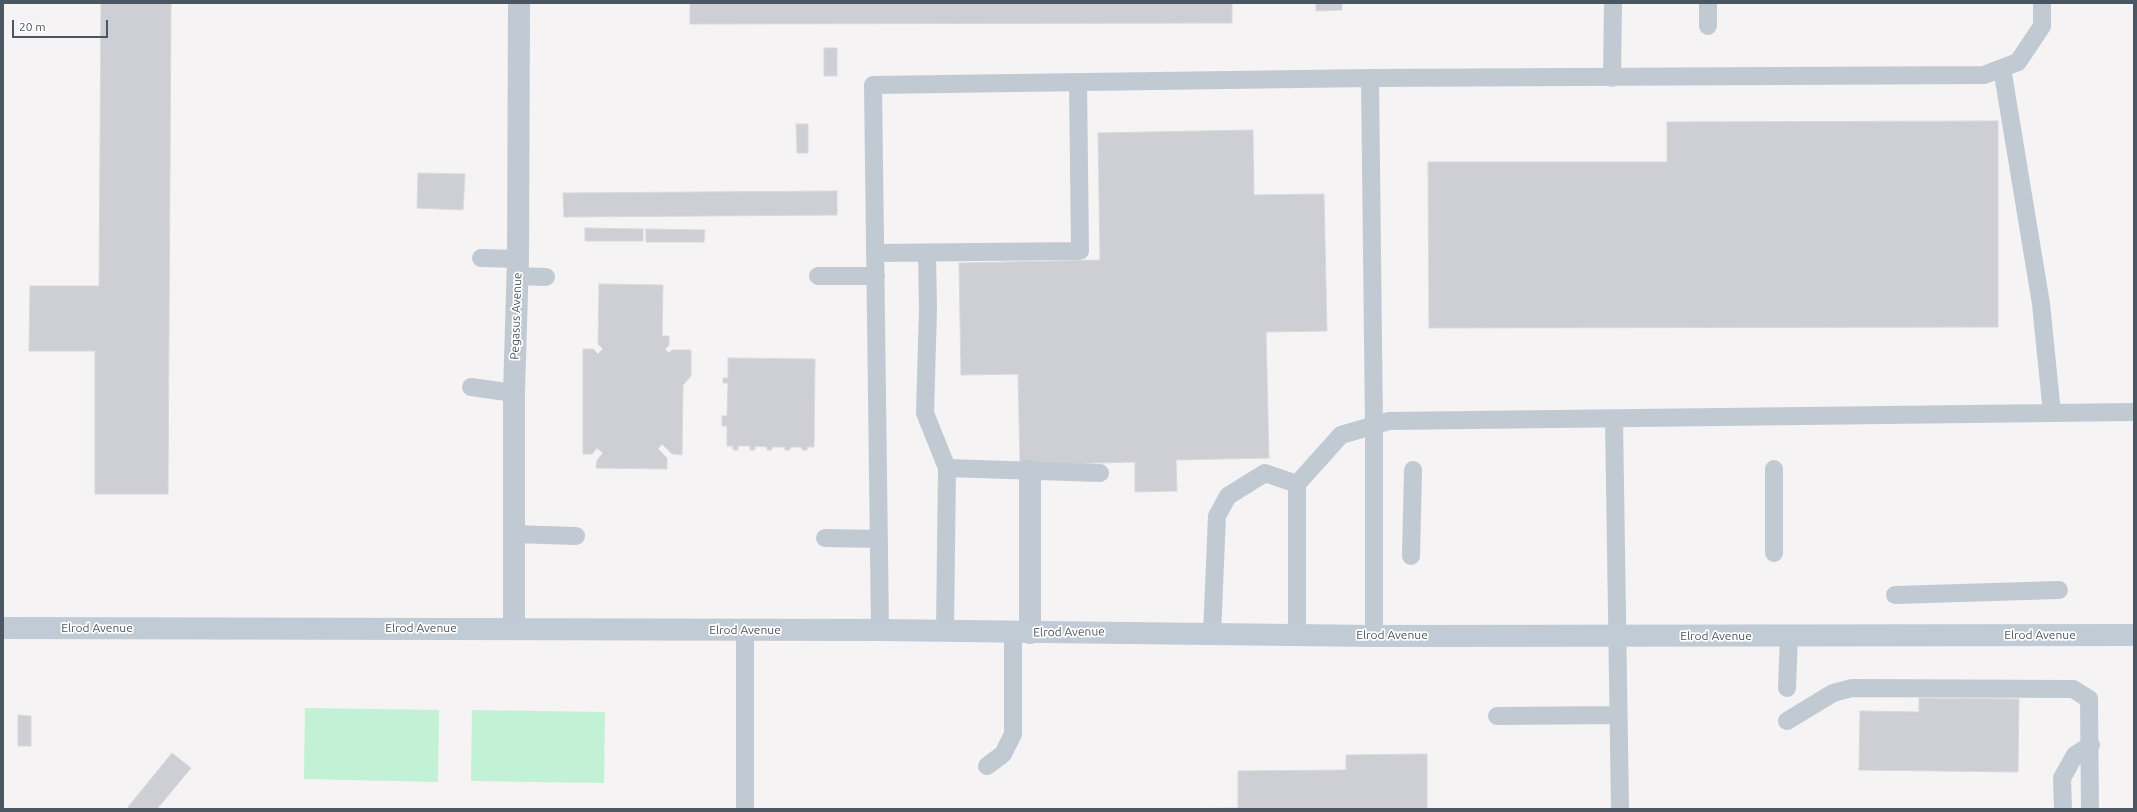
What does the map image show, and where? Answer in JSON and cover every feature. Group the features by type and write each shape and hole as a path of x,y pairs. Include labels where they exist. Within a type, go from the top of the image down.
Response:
{"street":[{"name":"Pegasus Avenue","path":"514,628 514,393 517,268 519,3"},
{"path":"1022,633 1030,471"},
{"name":"Elrod Avenue","path":"3,628 945,630 1022,633 1115,632 1374,636 2134,635"}],"lane":[{"path":"1612,78 1613,3"},
{"path":"1708,3 1708,26"},
{"path":"880,630 873,85 1370,78 1984,75 2018,62 2042,26 2042,3"},
{"path":"2002,68 2017,151 2025,217 2037,276 2052,413"},
{"path":"1370,78 1374,427 1374,636"},
{"path":"876,253 1080,251 1078,82"},
{"path":"927,253 928,309 925,413 947,468 945,630"},
{"path":"481,258 546,277"},
{"path":"818,276 876,276"},
{"path":"471,387 514,393"},
{"path":"1297,634 1296,484 1341,435 1389,422 2134,412"},
{"path":"1614,419 1619,635 1618,715 1620,809"},
{"path":"947,468 1100,473"},
{"path":"1774,469 1774,553"},
{"path":"1411,556 1413,470"},
{"path":"1212,634 1217,516 1228,496 1265,473 1296,484"},
{"path":"513,534 576,536"},
{"path":"825,538 879,539"},
{"path":"1895,595 2059,590"},
{"path":"745,630 745,809"},
{"path":"987,766 1003,754 1013,734 1022,633"},
{"path":"1787,688 1789,636"},
{"path":"1787,722 1833,693 1852,688 2073,689 2090,699 2090,809"},
{"path":"1497,716 1618,715"},
{"path":"2063,809 2062,778 2075,756 2091,745"}],"green space":[{"path":"305,708 439,710 438,782 304,779"},
{"path":"472,710 605,712 604,783 471,781"}],"building":[{"path":"101,3 171,3 168,494 95,494 95,351 29,351 30,286 99,286"},
{"path":"690,3 1232,3 1232,23 690,24"},
{"path":"1316,3 1342,3 1342,10 1316,11"},
{"path":"824,48 837,48 837,76 824,76"},
{"path":"1998,121 1998,327 1429,328 1428,162 1667,162 1667,122"},
{"path":"796,124 808,124 808,153 797,153"},
{"path":"1253,130 1254,195 1324,194 1327,331 1266,332 1269,458 1176,460 1177,491 1135,492 1135,462 1020,465 1018,374 961,375 959,263 1100,260 1098,133"},
{"path":"418,173 465,174 463,210 417,208"},
{"path":"837,191 837,215 564,217 563,193"},
{"path":"585,228 643,229 643,241 585,241"},
{"path":"646,229 705,230 704,242 646,242"},
{"path":"599,284 663,285 662,336 669,336 669,345 665,349 669,353 672,350 691,350 691,376 683,385 682,455 672,454 662,444 658,449 667,458 667,469 596,468 597,460 603,453 597,448 592,454 583,454 583,349 593,349 598,354 603,349 598,344"},
{"path":"728,358 815,359 814,447 807,447 807,450 802,450 802,447 790,447 790,450 785,450 785,447 772,447 772,450 767,450 767,447 755,446 755,450 750,450 750,446 738,446 738,450 733,450 733,446 727,446 727,426 722,426 722,416 727,416 728,383 723,383 723,378 728,378"},
{"path":"1919,698 2019,699 2018,772 1859,770 1860,711 1919,712"},
{"path":"18,715 31,716 31,746 18,746"},
{"path":"172,753 191,768 157,809 130,809 128,807"},
{"path":"1427,754 1427,809 1164,809 1238,808 1238,771 1346,770 1346,755"}]}
